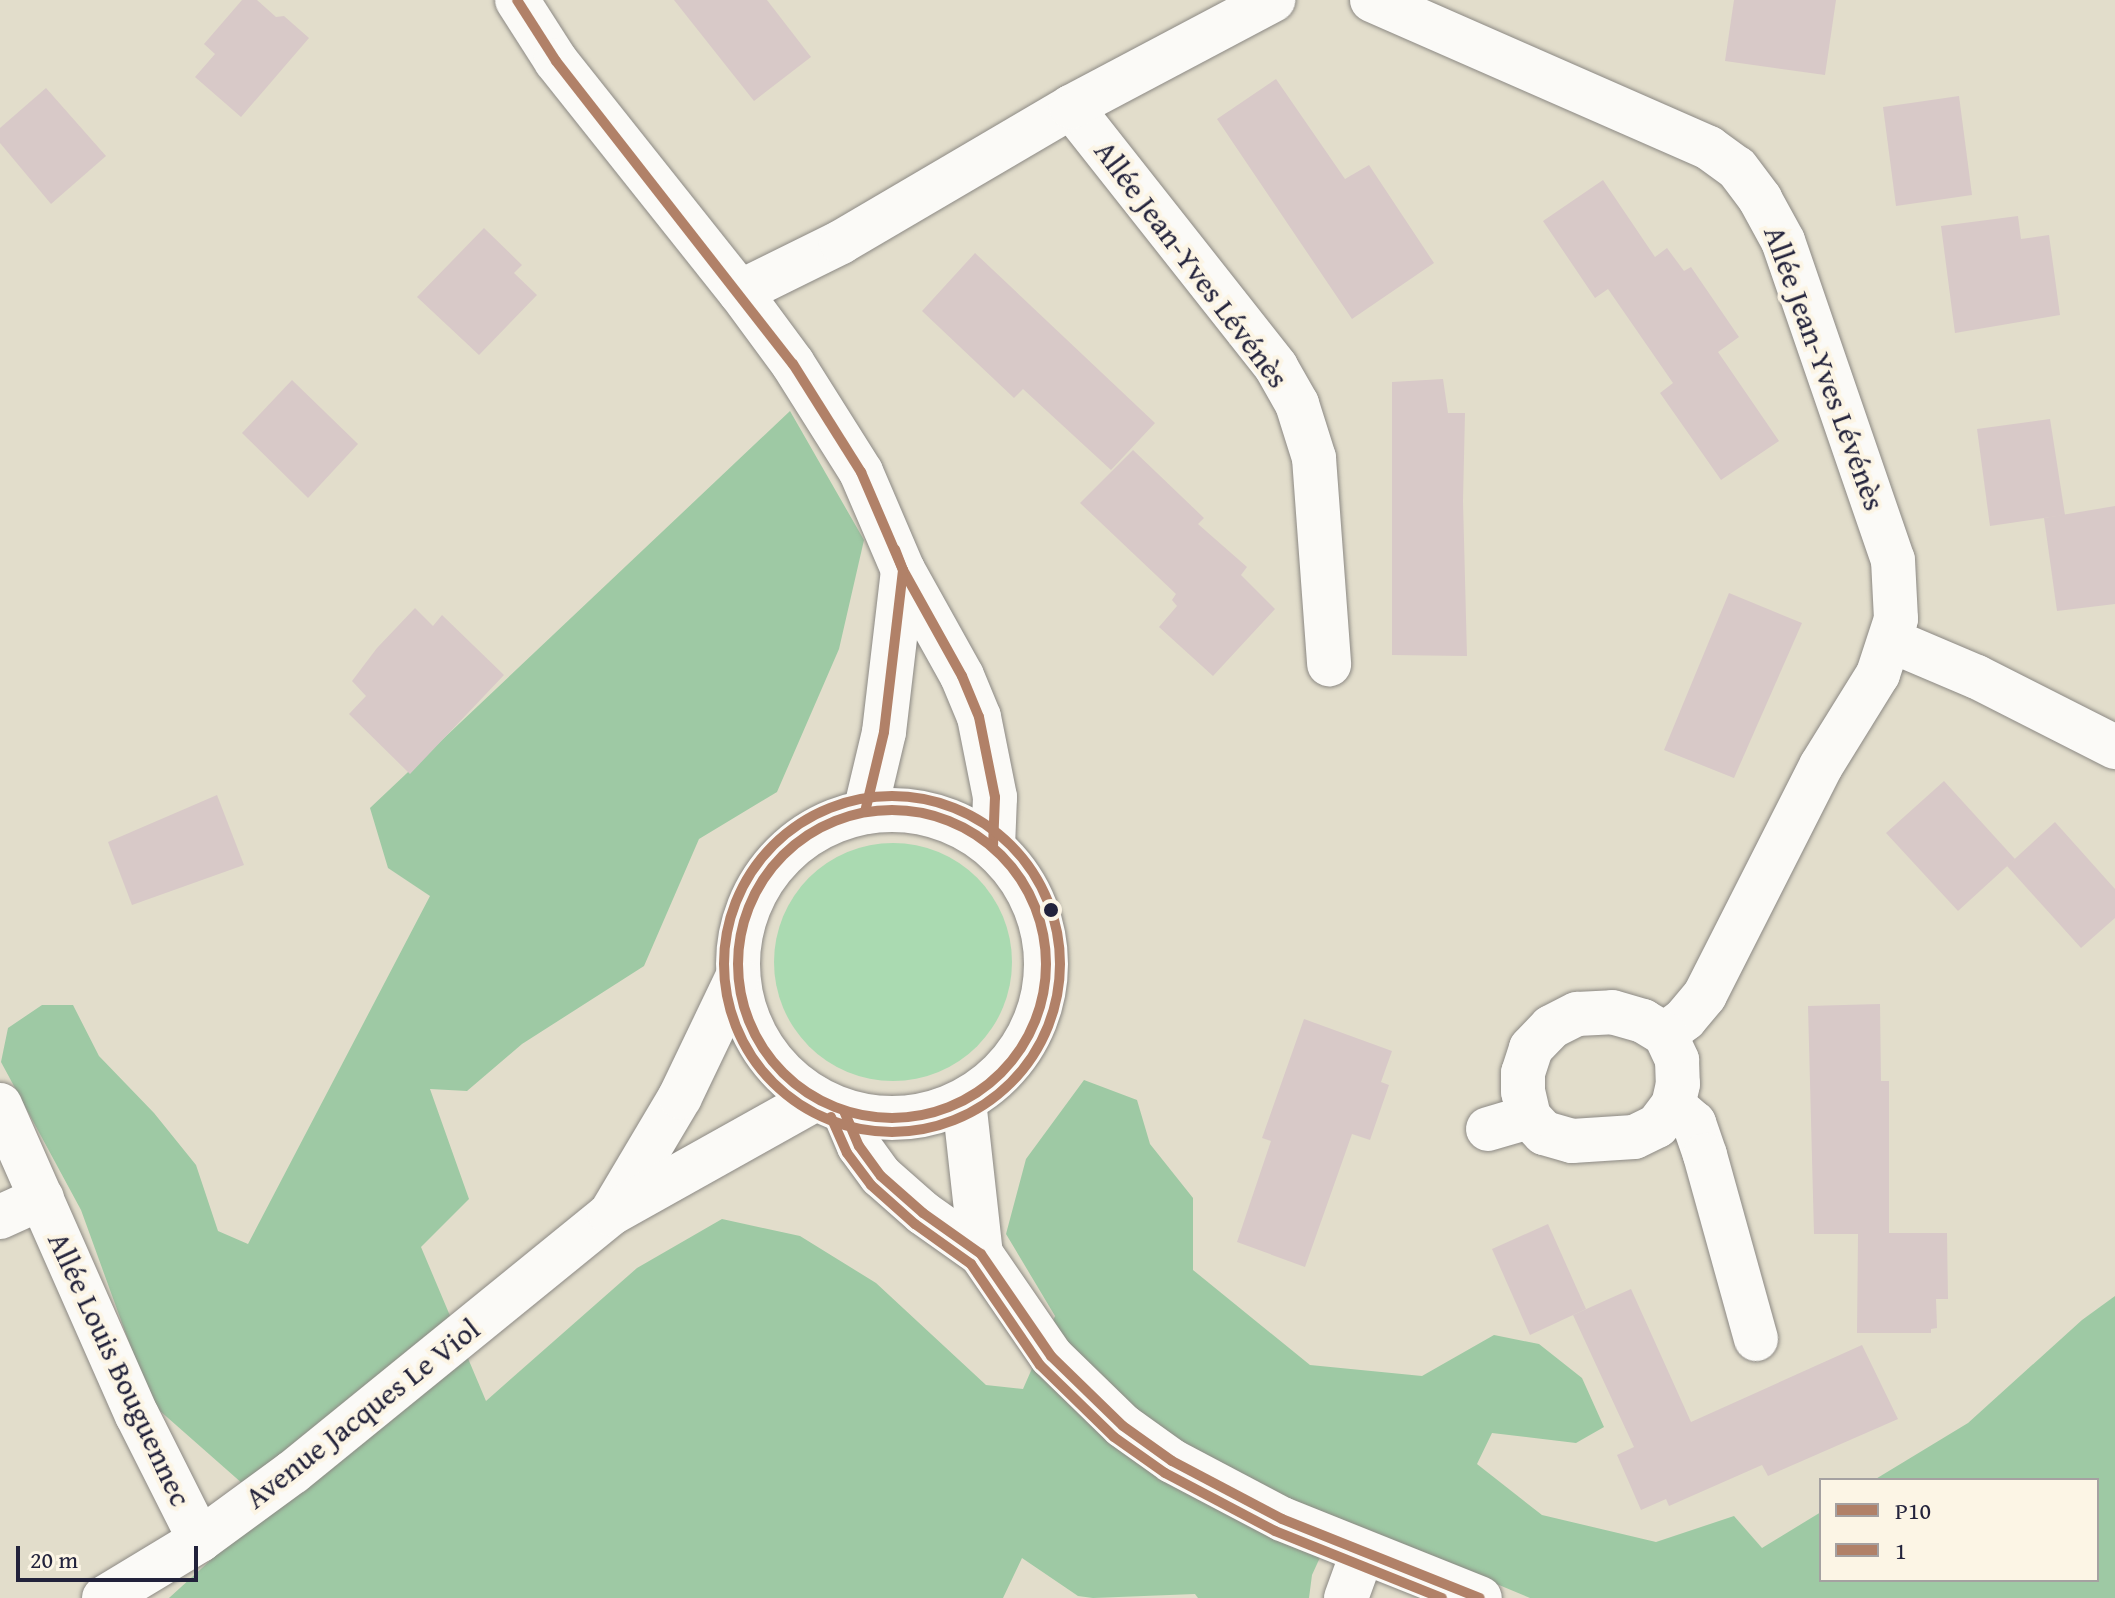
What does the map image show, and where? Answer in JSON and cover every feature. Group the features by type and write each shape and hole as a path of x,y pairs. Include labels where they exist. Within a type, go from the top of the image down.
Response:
{"street":[{"path":"517,0 556,61 740,292 793,364 861,472 903,570 962,676 979,717 995,797 993,846"},
{"name":"Allée Jean-Yves Lévénès","path":"740,292 841,242 1071,107 1273,0"},
{"name":"Allée Jean-Yves Lévénès","path":"1372,0 1709,148 1737,168 1760,199 1783,241 1893,560 1898,599 1892,641 1878,674 1821,766 1705,995 1685,1019 1665,1034"},
{"name":"Allée Jean-Yves Lévénès","path":"1071,107 1276,367 1297,404 1314,458 1329,664"},
{"path":"865,812 884,732 903,570"},
{"path":"1892,641 1977,677 2115,747"},
{"path":"892,809 928,814 963,826 993,846 1013,868 1029,893 1041,925 1047,959 1044,993 1034,1026 1017,1056 993,1081 964,1101 926,1115 884,1119 830,1105 776,1068 749,1027 737,978 738,941 747,905 766,873 790,846 821,826 865,812 892,809"},
{"name":"Avenue Jacques Le Viol","path":"610,1214 680,1097 737,978"},
{"path":"1612,1012 1643,1021 1665,1034 1677,1060 1678,1084 1673,1105 1657,1126 1634,1137 1572,1141 1544,1133 1529,1117 1523,1073 1531,1048 1551,1027 1577,1014 1612,1012"},
{"path":"964,1101 981,1254"},
{"name":"Allée Louis Bouguennec","path":"0,1105 137,1415 200,1540"},
{"path":"830,1105 881,1176 923,1213 981,1254 1051,1356 1123,1426 1172,1461 1222,1490 1362,1554 1480,1598"},
{"name":"Avenue Jacques Le Viol","path":"104,1598 200,1540 398,1388 610,1214 830,1105"},
{"path":"1673,1105 1694,1123 1756,1339"},
{"path":"1488,1129 1529,1117"},
{"name":"Allée Louis Bouguennec","path":"0,1217 42,1198"},
{"path":"1346,1598 1362,1554"}],"green space":[{"path":"790,411 864,540 839,649 777,792 699,839 644,966 522,1044 467,1091 430,1089 469,1199 421,1247 486,1401 637,1268 722,1219 800,1236 876,1283 986,1385 1023,1389 1055,1316 1006,1234 1026,1159 1084,1080 1137,1100 1150,1144 1193,1198 1193,1270 1310,1365 1422,1376 1494,1335 1539,1344 1582,1378 1604,1427 1576,1443 1492,1433 1477,1464 1542,1515 1656,1542 1734,1516 1762,1548 1819,1513 1819,1582 2099,1582 2099,1478 1877,1478 1968,1423 2082,1320 2115,1296 2115,1598 1530,1598 1338,1518 1312,1575 1309,1598 1198,1598 1195,1594 1078,1596 1022,1558 1003,1598 169,1598 269,1507 151,1403 81,1210 1,1062 8,1028 42,1005 73,1005 99,1056 154,1113 196,1165 218,1231 248,1244 430,896 388,868 370,808"},
{"path":"893,843 916,845 939,852 977,878 1003,916 1010,939 1010,985 1003,1008 977,1046 939,1072 916,1079 893,1081 870,1079 847,1072 809,1046 783,1008 776,985 774,962 776,939 783,916 809,878 847,852 870,845"}],"building":[{"path":"242,0 257,0 276,17 284,16 309,38 241,117 195,77 215,54 204,44"},
{"path":"674,0 767,0 811,57 754,101"},
{"path":"1734,0 1836,0 1825,75 1725,61"},
{"path":"1276,79 1345,179 1369,165 1434,263 1352,319 1217,119"},
{"path":"46,88 106,156 51,204 0,143 0,128"},
{"path":"1959,96 1972,195 1896,206 1883,107"},
{"path":"1603,180 1655,257 1667,248 1684,271 1691,267 1739,337 1718,352 1779,441 1721,480 1660,393 1673,383 1608,289 1595,298 1543,221"},
{"path":"2018,216 2021,239 2049,235 2060,315 1955,333 1941,226"},
{"path":"484,228 522,265 514,273 537,295 479,355 417,297"},
{"path":"975,253 1155,423 1111,470 1023,389 1014,398 922,311"},
{"path":"1443,379 1448,413 1465,413 1463,501 1467,656 1392,655 1392,382"},
{"path":"292,380 358,444 308,498 242,433"},
{"path":"2050,419 2065,515 1990,526 1977,429"},
{"path":"1133,450 1204,518 1198,524 1247,567 1241,575 1275,609 1213,676 1159,627 1177,606 1172,600 1176,594 1080,503"},
{"path":"2115,506 2115,604 2057,611 2044,518"},
{"path":"1729,593 1802,623 1734,778 1664,750"},
{"path":"415,608 433,626 442,615 504,675 410,774 349,714 366,696 352,681 377,648"},
{"path":"1944,781 2015,859 1958,911 1886,833"},
{"path":"217,795 244,865 132,905 108,842"},
{"path":"2055,822 2115,889 2115,918 2081,948 2007,866"},
{"path":"1880,1004 1881,1081 1889,1081 1889,1233 1947,1233 1948,1299 1936,1299 1937,1328 1931,1329 1931,1333 1857,1333 1858,1234 1814,1234 1808,1006"},
{"path":"1304,1019 1392,1051 1381,1082 1389,1085 1370,1140 1352,1134 1305,1267 1237,1242 1271,1141 1262,1138"},
{"path":"1548,1224 1586,1309 1530,1335 1492,1249"},
{"path":"1631,1289 1691,1422 1862,1345 1898,1419 1768,1476 1762,1465 1669,1506 1666,1499 1641,1510 1617,1455 1634,1447 1573,1315"}],"transit line":[{"name":"P10","path":"517,0 556,61 793,364 861,472 903,570 962,676 979,717 995,797 993,846"},
{"name":"P10","path":"865,812 884,732 903,570 895,549"},
{"name":"1","path":"875,796 909,796 956,808 986,824 1022,857 1048,900 1060,947 1060,964 1057,997 1048,1028 1032,1058 999,1094 986,1104 941,1125 909,1132 875,1132 828,1120 798,1104 762,1071 752,1058 731,1013 724,981 724,947 736,900 752,870 785,834 798,824 843,803 875,796"},
{"name":"P10","path":"877,810 907,810 937,816 965,828 990,845 1011,866 1028,891 1040,919 1046,964 1046,979 1035,1023 1020,1050 1001,1073 978,1092 951,1107 907,1118 877,1118 847,1112 819,1100 794,1083 773,1062 756,1037 744,1009 738,979 738,949 744,919 756,891 773,866 794,845 819,828 847,816 877,810"},
{"name":"P10","path":"844,1111 859,1146 881,1176 923,1213 981,1254 1051,1356 1123,1426 1172,1461 1282,1519 1480,1598"},
{"name":"1","path":"831,1117 847,1153 871,1185 915,1224 971,1264 1040,1365 1114,1437 1165,1473 1275,1531 1442,1598"}]}
